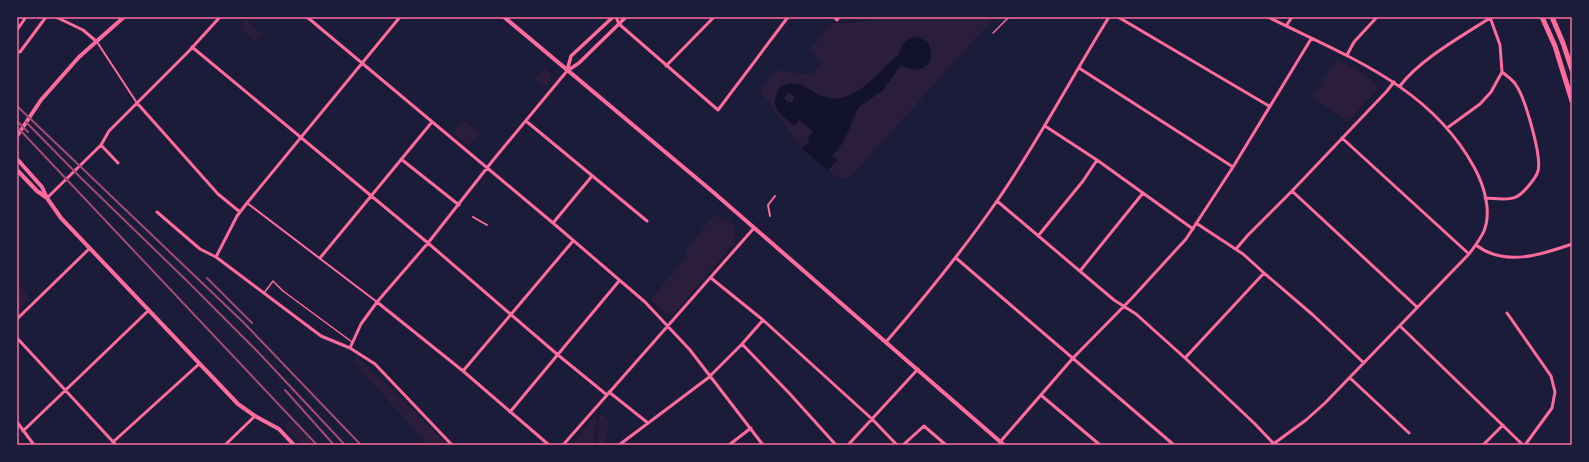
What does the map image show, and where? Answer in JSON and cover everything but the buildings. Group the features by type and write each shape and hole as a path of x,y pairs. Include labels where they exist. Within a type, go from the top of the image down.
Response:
{"highway":[{"path":"1542,17 1554,46 1572,101"},
{"path":"1552,17 1572,70"}],"main road":[{"path":"17,136 51,87 79,56 124,17"},
{"path":"504,17 713,192 1002,443"},
{"path":"17,159 42,187 47,198 61,218 199,364 238,404 255,416 279,429 294,445"},
{"path":"17,170 37,191 47,198"}],"street":[{"path":"17,30 26,17"},
{"path":"20,52 46,17"},
{"path":"56,17 83,30 96,41 137,103 213,189 240,212"},
{"path":"47,198 101,144 109,131 220,17"},
{"path":"307,17 488,168 645,302 690,350 763,445"},
{"path":"216,257 240,212 400,17"},
{"path":"567,71 571,56 613,17"},
{"path":"616,17 619,24 718,110 788,17"},
{"path":"350,348 361,324 377,302 428,243 494,159 567,71 579,63 626,17"},
{"path":"666,66 714,17"},
{"path":"834,17 838,18"},
{"path":"886,342 956,258 997,202 1109,17"},
{"path":"1118,17 1269,106"},
{"path":"997,202 1114,300 1136,314 1254,423 1273,444 1315,412 1350,378 1469,254 1484,231 1486,224 1486,198 1478,173 1465,152 1447,128 1419,100 1394,82 1347,55 1268,17"},
{"path":"1286,26 1292,17"},
{"path":"1347,55 1354,42 1377,17"},
{"path":"1400,86 1408,75 1446,46 1490,17 1500,45 1502,72 1491,92 1480,104 1447,128"},
{"path":"1002,443 1073,358 1124,307 1182,244 1233,167 1311,39"},
{"path":"192,47 371,195 558,355 648,423"},
{"path":"1079,68 1233,167"},
{"path":"1486,198 1516,197 1534,178 1538,172 1539,166 1535,142 1522,96 1515,83 1502,72"},
{"path":"1236,249 1394,82"},
{"path":"526,121 647,221"},
{"path":"320,258 432,122"},
{"path":"1044,126 1097,160 1193,229"},
{"path":"1342,138 1469,254"},
{"path":"101,144 118,163"},
{"path":"401,159 459,205"},
{"path":"1038,236 1083,181 1097,160"},
{"path":"553,223 592,176"},
{"path":"1292,191 1417,307"},
{"path":"1080,272 1143,193"},
{"path":"770,216 768,205 775,196"},
{"path":"247,203 377,302 462,371 549,445"},
{"path":"157,212 200,249 216,257 321,336 350,348 375,364 452,445"},
{"path":"473,217 487,225"},
{"path":"1196,224 1236,249 1314,315 1364,363"},
{"path":"563,445 754,228"},
{"path":"462,371 573,241"},
{"path":"1476,245 1488,254 1509,258 1541,254 1572,244"},
{"path":"17,319 90,248"},
{"path":"956,258 1174,445"},
{"path":"1185,358 1264,274"},
{"path":"711,278 763,320 872,419 897,445"},
{"path":"510,412 619,281"},
{"path":"23,431 149,310"},
{"path":"1400,326 1524,445 1552,408 1555,392 1551,376 1507,313"},
{"path":"620,445 710,376 742,344 763,320"},
{"path":"17,338 116,445"},
{"path":"742,344 836,445"},
{"path":"113,442 199,364"},
{"path":"848,445 918,369"},
{"path":"1350,378 1408,432"},
{"path":"1042,396 1100,445"},
{"path":"225,445 255,416"},
{"path":"17,422 34,445"},
{"path":"903,445 924,426 946,445"},
{"path":"1484,445 1503,426"},
{"path":"729,445 751,428"}],"lane":[{"path":"993,33 1009,17"},
{"path":"264,294 273,281 283,291 352,342"}],"shaded area":[{"path":"873,17 995,17 849,179 838,178 801,148 760,90 775,70 813,75 821,63 810,50 831,23 869,22"},
{"path":"246,19 262,34 255,42 239,27"},
{"path":"916,37 927,41 930,49 930,61 926,66 915,69 901,65 883,90 858,108 845,139 837,151 832,155 838,160 828,170 801,148 810,142 807,139 813,132 799,120 794,126 779,113 775,104 775,99 781,86 800,84 828,98 840,98 851,94 872,80 899,54 904,42","holes":["790,93 793,95 794,99 792,102 785,100 787,94"]},
{"path":"1337,59 1361,72 1378,85 1377,90 1348,121 1311,98"},
{"path":"544,68 551,74 551,80 545,87 535,79"},
{"path":"463,120 480,133 469,146 453,133"},
{"path":"715,214 725,222 728,219 735,232 735,242 674,314 667,314 650,300 687,256 684,252"},
{"path":"17,284 30,298 17,310"},
{"path":"357,357 397,394 448,445 428,445 353,361"},
{"path":"600,413 609,420 605,443 608,445 597,445"},
{"path":"594,417 596,420 593,445 572,445"},
{"path":"290,420 314,445 303,445 284,426"}],"railway":[{"path":"17,106 243,322 361,445"},
{"path":"17,121 28,132"},
{"path":"26,122 258,352 345,445"},
{"path":"20,130 317,445"},
{"path":"207,278 252,323"},
{"path":"285,390 334,445"}]}
